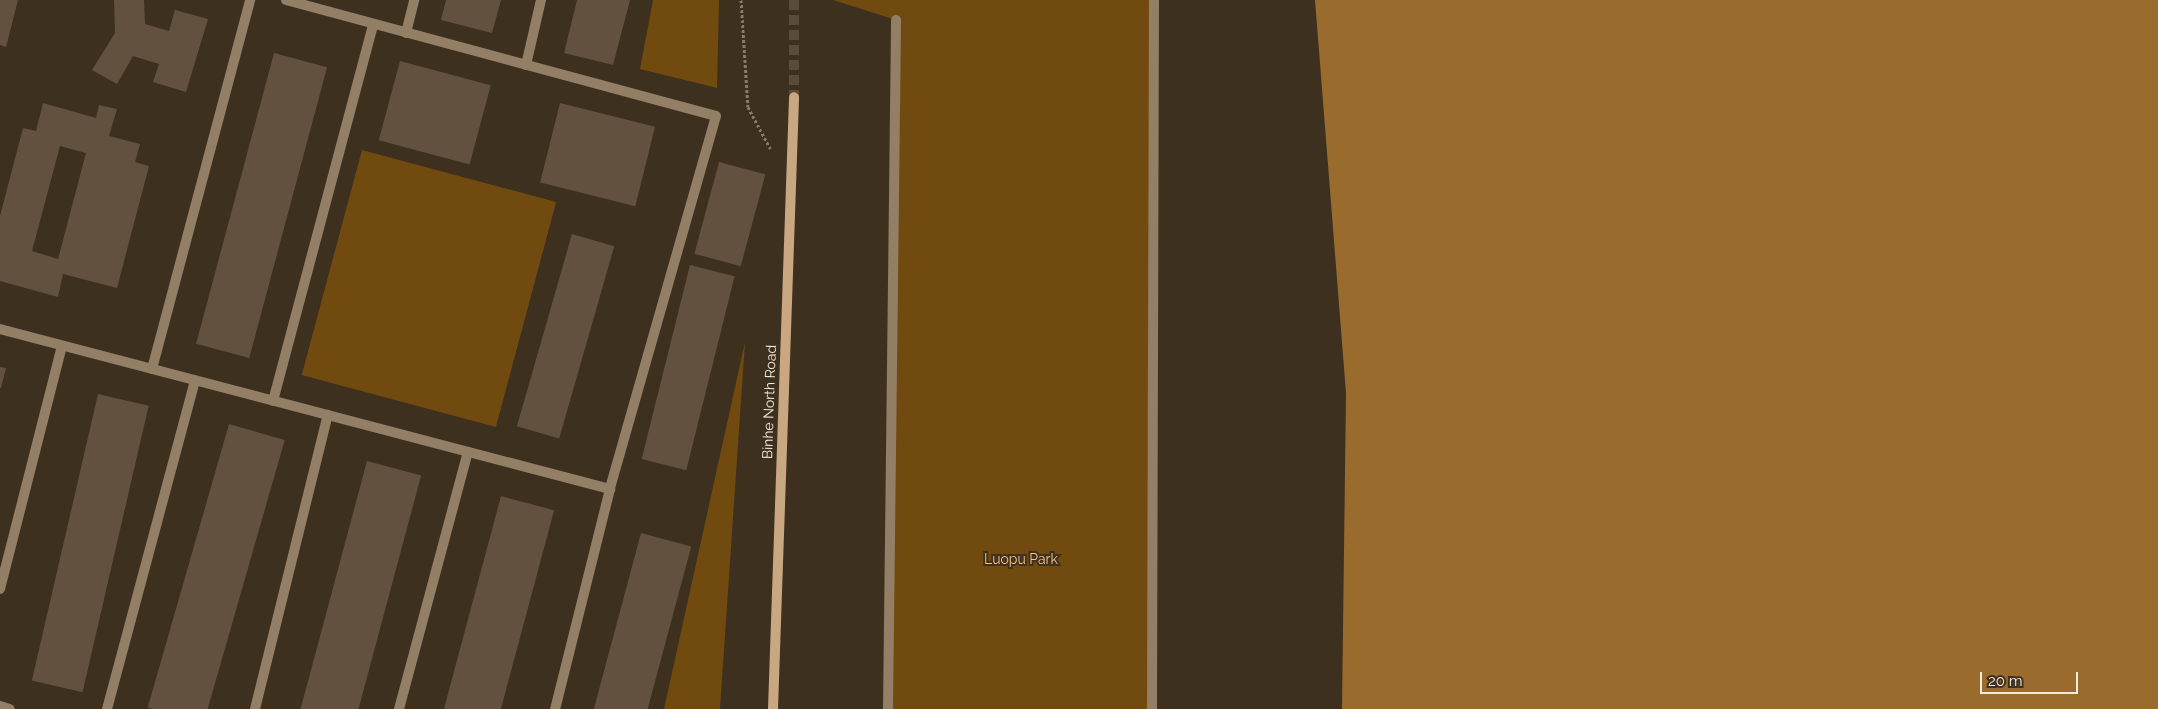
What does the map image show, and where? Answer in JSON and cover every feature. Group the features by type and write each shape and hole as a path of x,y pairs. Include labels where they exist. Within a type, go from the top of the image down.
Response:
{"main road":[{"name":"Binhe North Road","path":"773,709 794,97"}],"street":[{"path":"152,369 250,0"},
{"path":"286,0 716,116 610,489 555,709"},
{"path":"406,33 414,0"},
{"path":"526,65 541,0"},
{"path":"1152,709 1154,0"},
{"path":"888,709 896,20"},
{"path":"273,401 373,24"},
{"path":"0,329 610,489"},
{"path":"0,589 62,346"},
{"path":"107,709 195,380"},
{"path":"255,709 328,415"},
{"path":"399,709 468,452"},
{"path":"0,706 10,709"}],"path":[{"path":"741,0 748,107 771,151"}],"green space":[{"path":"653,0 719,0 717,88 640,69"},
{"name":"Luopu Park","path":"833,0 1154,0 1152,709 888,709 896,20"},
{"path":"362,150 556,202 496,427 302,375"},
{"path":"745,342 720,709 664,709"}],"shaded area":[{"path":"1315,0 2158,0 2158,709 1342,709 1346,393"}],"building":[{"path":"0,0 18,0 6,47 0,45"},
{"path":"114,0 144,0 145,24 169,31 175,10 208,19 186,92 153,82 159,64 133,56 117,84 92,70 115,33"},
{"path":"446,0 501,0 492,33 441,20"},
{"path":"577,0 630,0 613,65 564,53"},
{"path":"274,53 327,67 249,358 196,344"},
{"path":"400,61 491,85 470,165 379,140"},
{"path":"43,103 96,118 99,105 117,109 109,136 140,144 135,162 149,166 117,288 63,274 58,297 0,281 0,216 23,128 36,131","holes":["60,146 86,153 58,259 32,251"]},
{"path":"560,103 655,127 635,206 540,183"},
{"path":"719,162 765,174 741,266 694,254"},
{"path":"572,234 614,246 559,438 517,426"},
{"path":"690,265 735,276 686,470 642,459"},
{"path":"0,367 6,368 1,388 0,388"},
{"path":"98,394 149,406 83,692 32,680"},
{"path":"229,424 285,440 208,709 148,708"},
{"path":"367,461 421,475 359,709 301,709"},
{"path":"501,496 554,510 501,709 444,709"},
{"path":"641,533 691,546 648,709 594,709"}],"tunnel":[{"path":"794,0 794,97"}]}
